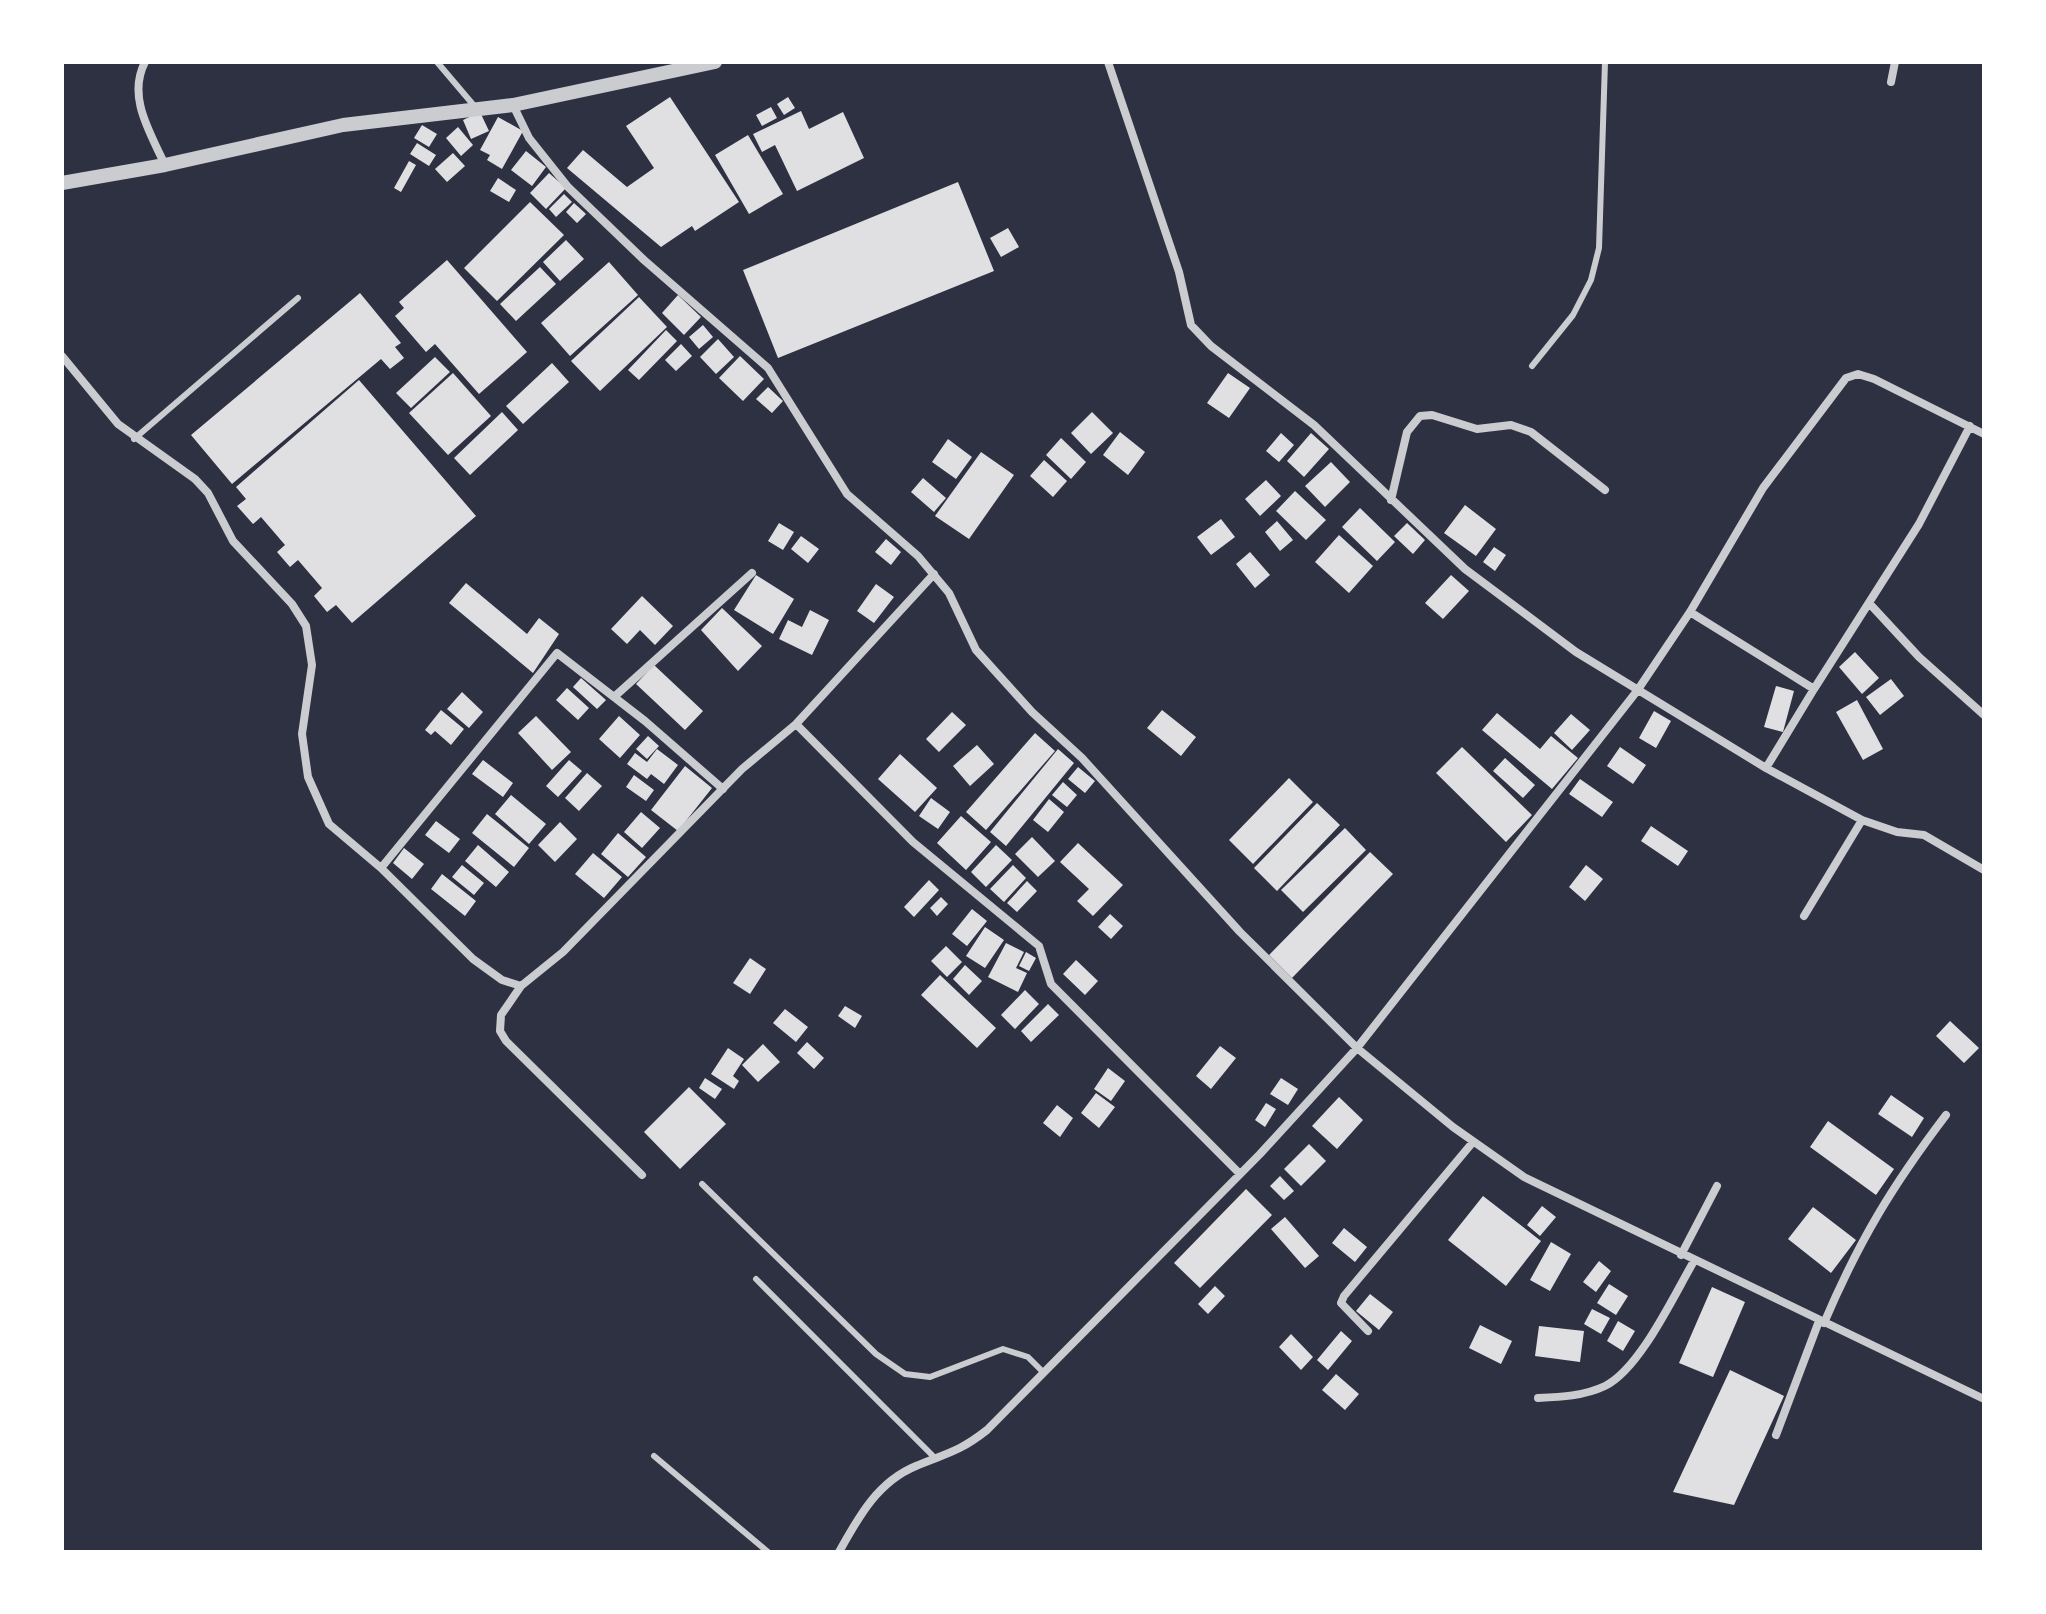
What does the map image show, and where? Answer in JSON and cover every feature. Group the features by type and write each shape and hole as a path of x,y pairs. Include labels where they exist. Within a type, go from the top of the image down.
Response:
{"street":[{"path":"145,62 139,73 137,96 165,165"},
{"path":"62,183 165,165 343,125 513,105 715,62"},
{"path":"1108,62 1179,272 1191,325 1211,346 1314,425 1391,500 1495,593 1637,691 1766,768 1862,820 1897,832 1924,835 1984,870"},
{"path":"1891,82 1895,62"},
{"path":"513,105 529,138 568,187 644,260 768,368 847,494 934,574 949,593 976,650 1032,712 1082,758 1240,932 1357,1048 1473,1142 1524,1177 1984,1399"},
{"path":"62,356 118,424 134,439 195,479 208,493 233,541 283,593 306,626 312,665 302,734 308,777 329,824 381,868 473,959 502,980 521,986"},
{"path":"839,1552 859,1514 903,1473 962,1450 987,1430 1240,1174 1357,1048 1637,691 1690,612 1763,488 1846,378 1858,374 1874,379 1984,434"},
{"path":"1391,500 1407,432 1420,416 1432,415 1477,429 1511,425 1531,432 1605,490"},
{"path":"1766,768 1919,524 1970,426"},
{"path":"614,697 752,573"},
{"path":"642,1175 500,1031 501,1015 521,986 563,952 723,789 796,724 934,574"},
{"path":"1869,603 1919,657 1984,715"},
{"path":"1690,612 1814,689"},
{"path":"381,868 552,655 560,654 723,789"},
{"path":"796,724 913,842 1039,946 1051,984 1240,1174"},
{"path":"1804,916 1862,820"},
{"path":"1776,1435 1822,1322 1857,1247 1899,1176 1946,1115"},
{"path":"1368,1331 1344,1310 1341,1303 1344,1296 1473,1142"},
{"path":"1681,1255 1717,1186"},
{"path":"1538,1398 1587,1392 1607,1385 1620,1374 1637,1355 1694,1261"}],"lane":[{"path":"437,62 476,108"},
{"path":"1532,366 1573,315 1591,280 1599,248 1605,62"},
{"path":"134,439 298,298"},
{"path":"702,1184 876,1354 905,1374 930,1377 1003,1349 1028,1357 1043,1372"},
{"path":"756,1279 936,1459"},
{"path":"654,1456 768,1552"}],"building":[{"path":"670,97 739,202 695,231 692,226 661,247 567,168 583,150 627,187 654,168 626,126"},
{"path":"788,97 795,108 784,115 777,104"},
{"path":"771,107 777,118 762,126 756,115"},
{"path":"801,111 809,129 843,112 864,158 797,191 775,145 762,152 753,134"},
{"path":"480,112 489,131 471,139 463,120"},
{"path":"498,117 523,131 502,169 487,160 490,155 480,150"},
{"path":"422,125 437,134 429,147 414,138"},
{"path":"458,127 473,145 461,156 446,138"},
{"path":"748,135 783,194 749,214 715,155"},
{"path":"417,143 436,155 429,166 410,154"},
{"path":"526,151 546,167 532,186 511,170"},
{"path":"453,153 465,166 447,182 435,169"},
{"path":"409,161 416,165 401,192 394,188"},
{"path":"549,173 566,188 546,209 530,193"},
{"path":"498,178 516,190 509,202 490,191"},
{"path":"958,182 994,271 778,358 743,270"},
{"path":"564,194 572,202 556,217 549,209"},
{"path":"530,202 564,235 497,301 464,268"},
{"path":"574,203 586,214 577,223 566,212"},
{"path":"1008,228 1019,247 1001,257 990,238"},
{"path":"566,240 584,259 560,281 543,262"},
{"path":"447,260 527,352 479,394 435,344 426,352 395,316 404,308 399,302"},
{"path":"609,262 638,295 570,356 541,323"},
{"path":"540,267 556,284 516,321 500,304"},
{"path":"360,293 401,343 395,347 404,358 390,369 381,359 232,484 191,435"},
{"path":"678,295 701,317 684,335 662,313"},
{"path":"639,297 667,327 600,391 571,361"},
{"path":"703,325 713,337 699,349 689,337"},
{"path":"666,330 677,341 639,380 628,370"},
{"path":"718,339 734,357 716,374 700,357"},
{"path":"681,344 692,356 676,371 665,360"},
{"path":"740,356 764,379 743,401 719,378"},
{"path":"435,357 450,372 411,408 396,393"},
{"path":"552,363 569,382 523,424 506,406"},
{"path":"453,373 491,416 448,455 409,413"},
{"path":"1228,373 1250,388 1229,418 1207,403"},
{"path":"359,380 476,516 352,623 336,605 327,612 314,596 322,588 298,560 290,567 277,552 285,545 261,517 253,524 237,506 246,499 236,487"},
{"path":"768,387 783,401 772,413 756,399"},
{"path":"502,412 518,430 470,475 454,458"},
{"path":"1092,412 1113,433 1091,454 1071,433"},
{"path":"1120,432 1145,452 1128,475 1103,455"},
{"path":"1281,433 1294,445 1279,462 1266,451"},
{"path":"1311,433 1329,449 1304,477 1287,461"},
{"path":"1061,438 1086,462 1071,479 1046,455"},
{"path":"948,439 972,457 956,479 932,462"},
{"path":"981,452 1014,475 969,539 935,516"},
{"path":"1044,460 1067,481 1053,497 1030,476"},
{"path":"1331,462 1350,482 1325,507 1305,486"},
{"path":"923,478 946,498 934,512 911,492"},
{"path":"1266,480 1281,496 1260,516 1245,499"},
{"path":"1295,491 1326,520 1306,540 1276,511"},
{"path":"1465,505 1496,529 1476,556 1444,533"},
{"path":"1360,508 1395,542 1377,561 1342,527"},
{"path":"1221,519 1235,537 1211,555 1197,537"},
{"path":"1277,521 1293,540 1280,551 1265,532"},
{"path":"779,523 794,532 783,550 768,541"},
{"path":"1407,523 1425,540 1413,554 1394,536"},
{"path":"1339,535 1373,566 1349,593 1315,562"},
{"path":"801,536 819,549 808,563 791,549"},
{"path":"886,539 901,552 891,565 875,552"},
{"path":"1494,547 1506,555 1495,571 1483,562"},
{"path":"1250,552 1270,575 1255,588 1236,564"},
{"path":"756,575 794,599 773,634 734,610"},
{"path":"1451,575 1469,591 1443,619 1425,603"},
{"path":"466,583 527,634 539,618 559,634 533,673 449,603"},
{"path":"876,584 894,597 874,623 857,611"},
{"path":"642,596 673,626 655,645 640,630 627,644 611,629"},
{"path":"722,608 762,646 738,671 701,630"},
{"path":"810,610 829,620 812,655 779,639 788,620 802,627"},
{"path":"1855,652 1879,678 1862,694 1839,667"},
{"path":"654,665 703,711 685,730 636,684"},
{"path":"581,678 606,700 597,709 573,687"},
{"path":"1891,679 1904,696 1880,715 1866,697"},
{"path":"1776,686 1794,691 1783,732 1764,727"},
{"path":"567,688 589,708 578,720 556,700"},
{"path":"462,692 483,712 469,728 447,709"},
{"path":"1857,700 1883,749 1863,760 1836,712"},
{"path":"441,710 464,729 451,745 435,731 431,735 425,730"},
{"path":"1162,710 1196,737 1181,756 1147,728"},
{"path":"1654,711 1671,721 1656,748 1639,738"},
{"path":"952,712 966,725 939,752 926,739"},
{"path":"1497,713 1540,749 1551,736 1578,758 1552,789 1482,730"},
{"path":"1571,714 1590,730 1572,750 1554,733"},
{"path":"536,716 571,752 552,770 518,733"},
{"path":"619,716 640,735 620,758 599,739"},
{"path":"1035,733 1055,751 986,830 966,812"},
{"path":"648,736 659,746 647,759 636,749"},
{"path":"977,745 994,764 970,786 953,766"},
{"path":"1462,747 1532,815 1506,842 1436,773"},
{"path":"1620,747 1646,765 1633,784 1607,766"},
{"path":"657,749 678,765 664,784 651,774 647,779 627,764 635,753 647,762"},
{"path":"1058,749 1074,763 1006,846 990,832"},
{"path":"900,754 937,788 915,812 878,779"},
{"path":"1505,758 1535,785 1523,798 1493,771"},
{"path":"483,760 513,783 503,797 472,774"},
{"path":"569,760 582,771 558,797 546,786"},
{"path":"685,766 712,788 678,831 651,810"},
{"path":"1078,767 1095,781 1085,793 1068,779"},
{"path":"587,773 602,786 579,811 565,798"},
{"path":"634,775 654,790 646,801 626,787"},
{"path":"1289,778 1313,802 1253,864 1229,840"},
{"path":"1580,779 1613,802 1602,817 1569,794"},
{"path":"1063,782 1077,795 1067,807 1052,795"},
{"path":"511,795 546,824 529,844 495,814"},
{"path":"931,798 950,812 938,829 919,816"},
{"path":"1049,799 1064,812 1048,832 1033,820"},
{"path":"1317,803 1340,825 1277,891 1254,868"},
{"path":"641,812 660,828 642,848 624,832"},
{"path":"487,814 529,848 514,867 472,833"},
{"path":"961,816 991,842 966,870 937,843"},
{"path":"436,821 460,839 449,853 425,835"},
{"path":"560,822 577,839 555,862 538,845"},
{"path":"1651,826 1688,851 1678,866 1641,841"},
{"path":"1345,828 1366,850 1303,912 1281,890"},
{"path":"618,833 646,857 628,877 601,854"},
{"path":"1032,837 1055,861 1038,877 1015,854"},
{"path":"1078,843 1123,885 1093,916 1077,901 1089,889 1060,862"},
{"path":"478,845 509,872 496,887 465,861"},
{"path":"996,845 1012,860 986,887 971,872"},
{"path":"404,848 424,864 412,879 393,863"},
{"path":"1370,852 1393,874 1292,978 1269,955"},
{"path":"593,853 622,877 604,898 575,874"},
{"path":"462,865 484,883 474,895 452,877"},
{"path":"1013,865 1026,878 1004,902 990,889"},
{"path":"1586,865 1603,879 1585,901 1569,887"},
{"path":"442,874 476,901 465,916 431,889"},
{"path":"929,880 939,890 914,917 904,907"},
{"path":"1027,881 1037,891 1017,912 1007,903"},
{"path":"941,897 948,904 937,916 930,908"},
{"path":"972,909 987,921 967,946 952,934"},
{"path":"1110,914 1123,926 1111,939 1098,927"},
{"path":"985,927 1004,940 985,968 966,956"},
{"path":"1006,943 1024,952 1016,968 1027,973 1018,992 988,977"},
{"path":"946,946 962,962 947,977 931,961"},
{"path":"1026,952 1036,958 1029,971 1019,966"},
{"path":"750,958 766,969 750,994 733,983"},
{"path":"1076,960 1098,981 1085,995 1063,974"},
{"path":"965,965 982,981 969,995 953,979"},
{"path":"940,975 996,1028 977,1048 921,995"},
{"path":"1025,990 1039,1004 1015,1029 1001,1015"},
{"path":"1048,1004 1059,1015 1031,1042 1021,1031"},
{"path":"845,1006 862,1016 855,1028 838,1016"},
{"path":"785,1009 808,1027 796,1042 773,1023"},
{"path":"1950,1021 1979,1048 1964,1063 1936,1036"},
{"path":"807,1042 824,1058 814,1069 797,1053"},
{"path":"763,1044 780,1062 758,1082 742,1065"},
{"path":"1220,1046 1236,1058 1211,1089 1196,1076"},
{"path":"728,1048 744,1059 733,1076 739,1081 734,1089 711,1074"},
{"path":"1108,1068 1125,1081 1111,1101 1094,1089"},
{"path":"705,1078 722,1089 715,1099 699,1088"},
{"path":"1281,1078 1298,1089 1288,1105 1270,1094"},
{"path":"689,1087 726,1124 680,1169 644,1132"},
{"path":"1096,1093 1115,1107 1099,1128 1081,1113"},
{"path":"1891,1095 1924,1118 1912,1137 1878,1114"},
{"path":"1339,1097 1363,1120 1337,1149 1312,1126"},
{"path":"1266,1103 1276,1109 1265,1127 1255,1120"},
{"path":"1057,1105 1073,1118 1060,1137 1043,1123"},
{"path":"1828,1121 1894,1169 1876,1195 1810,1147"},
{"path":"1309,1144 1326,1161 1301,1186 1284,1169"},
{"path":"1280,1176 1294,1191 1284,1200 1270,1186"},
{"path":"1246,1189 1272,1215 1200,1288 1174,1263"},
{"path":"1483,1196 1541,1241 1506,1286 1448,1240"},
{"path":"1542,1206 1556,1217 1540,1236 1527,1225"},
{"path":"1813,1207 1856,1240 1831,1273 1788,1239"},
{"path":"1285,1217 1319,1256 1305,1268 1271,1229"},
{"path":"1344,1228 1367,1247 1355,1262 1332,1243"},
{"path":"1551,1242 1571,1254 1550,1291 1530,1280"},
{"path":"1599,1261 1611,1271 1596,1292 1583,1282"},
{"path":"1609,1284 1628,1296 1616,1315 1597,1303"},
{"path":"1215,1286 1225,1296 1208,1314 1198,1304"},
{"path":"1712,1287 1745,1302 1713,1377 1679,1363"},
{"path":"1370,1294 1393,1312 1379,1330 1356,1311"},
{"path":"1592,1309 1610,1318 1601,1334 1584,1324"},
{"path":"1618,1321 1635,1331 1623,1351 1607,1341"},
{"path":"1480,1325 1512,1341 1501,1364 1469,1348"},
{"path":"1539,1326 1584,1331 1580,1362 1535,1356"},
{"path":"1341,1331 1352,1341 1328,1370 1317,1360"},
{"path":"1291,1334 1313,1357 1301,1370 1279,1347"},
{"path":"1730,1370 1784,1396 1734,1505 1673,1492"},
{"path":"1336,1374 1359,1394 1345,1410 1322,1390"}]}
